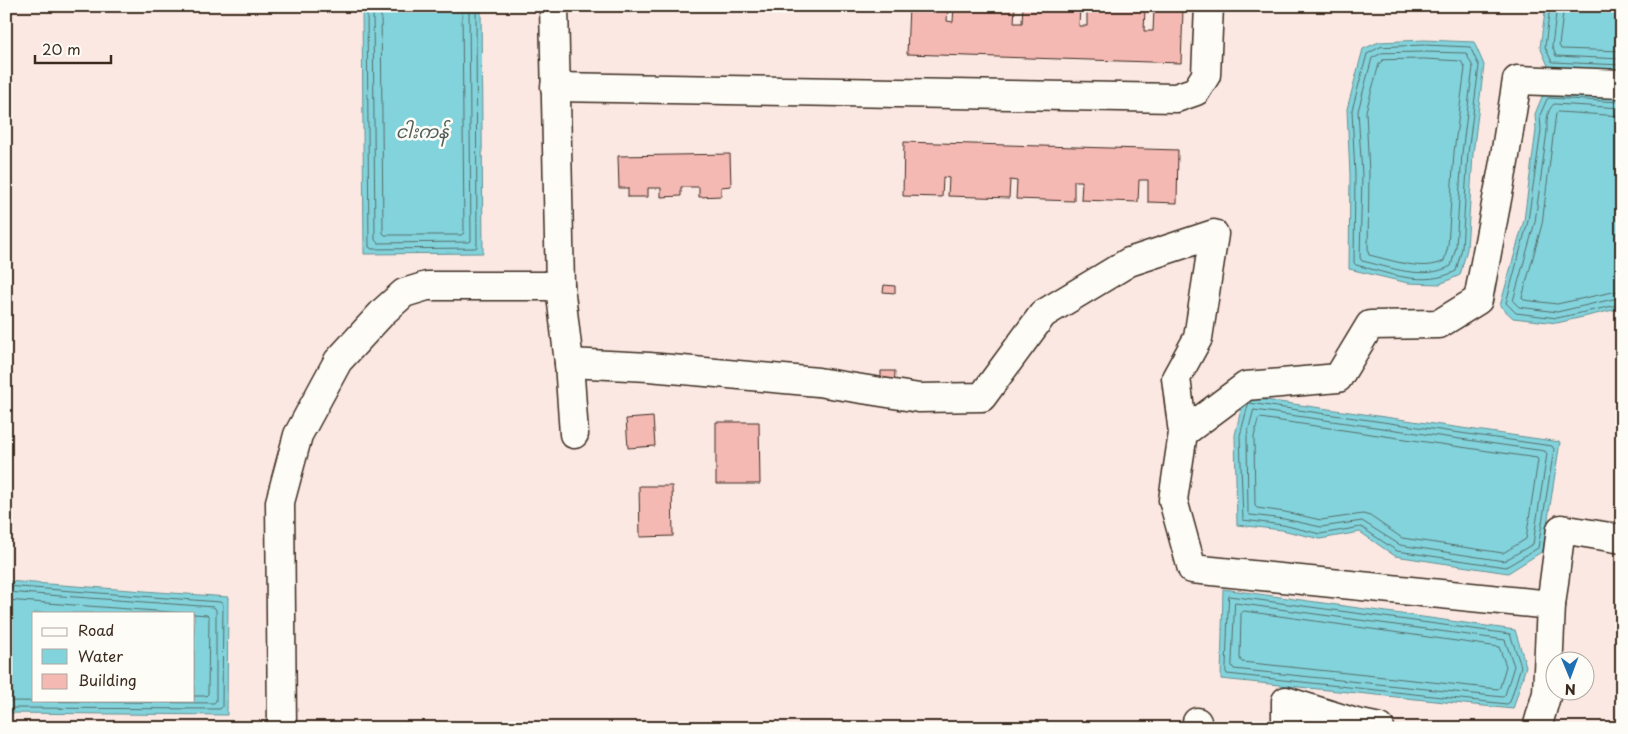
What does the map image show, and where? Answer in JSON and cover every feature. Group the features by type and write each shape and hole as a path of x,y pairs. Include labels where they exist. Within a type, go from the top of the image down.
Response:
{"street":[{"path":"554,6 560,286 570,363 574,434"},
{"path":"555,87 1176,98 1196,91 1206,75 1209,6"},
{"path":"1182,433 1246,386 1338,378 1370,325 1439,324 1478,300 1504,162 1517,80 1622,84"},
{"path":"570,363 650,367 818,382 920,398 982,397 1043,314 1129,262 1214,234 1198,338 1176,378 1182,433 1173,500 1192,569 1551,605"},
{"path":"282,728 280,502 298,435 338,361 384,311 404,293 427,286 560,286"},
{"path":"1537,728 1548,693 1551,605 1561,529 1622,539"},
{"path":"1286,728 1286,701 1356,723 1380,728"}],"water":[{"name":"ငါးကန်","path":"362,6 481,6 483,253 364,254"},
{"path":"1546,6 1622,6 1622,70 1549,68 1540,47"},
{"path":"1424,40 1474,42 1484,65 1473,154 1467,249 1460,275 1440,284 1408,283 1349,269 1350,175 1347,109 1363,49 1379,42"},
{"path":"1544,92 1622,97 1622,308 1557,323 1513,318 1500,306 1524,220 1536,130 1535,114"},
{"path":"1244,397 1560,442 1543,551 1508,573 1395,556 1360,532 1320,539 1282,530 1237,525 1235,435"},
{"path":"6,581 228,597 227,715 6,713"},
{"path":"1223,589 1515,630 1526,666 1513,709 1221,679"}],"building":[{"path":"909,6 948,6 947,21 953,22 954,6 1015,6 1014,23 1022,23 1023,6 1080,6 1079,26 1087,26 1087,7 1145,9 1144,31 1153,31 1154,9 1183,10 1181,63 907,54"},
{"path":"904,142 1178,150 1177,203 1148,202 1148,180 1139,180 1138,202 1081,200 1082,181 1074,181 1074,201 1016,199 1017,181 1010,180 1009,198 948,196 949,178 943,177 942,197 903,196"},
{"path":"730,154 731,186 721,187 721,196 699,197 699,187 681,187 681,196 661,197 661,188 648,188 648,197 628,197 628,188 619,188 618,156"},
{"path":"884,285 895,286 895,293 883,292"},
{"path":"881,371 895,371 894,389 881,388"},
{"path":"653,417 655,446 628,448 626,419"},
{"path":"716,422 759,422 760,484 716,484"},
{"path":"639,486 672,486 673,536 640,537"}]}
